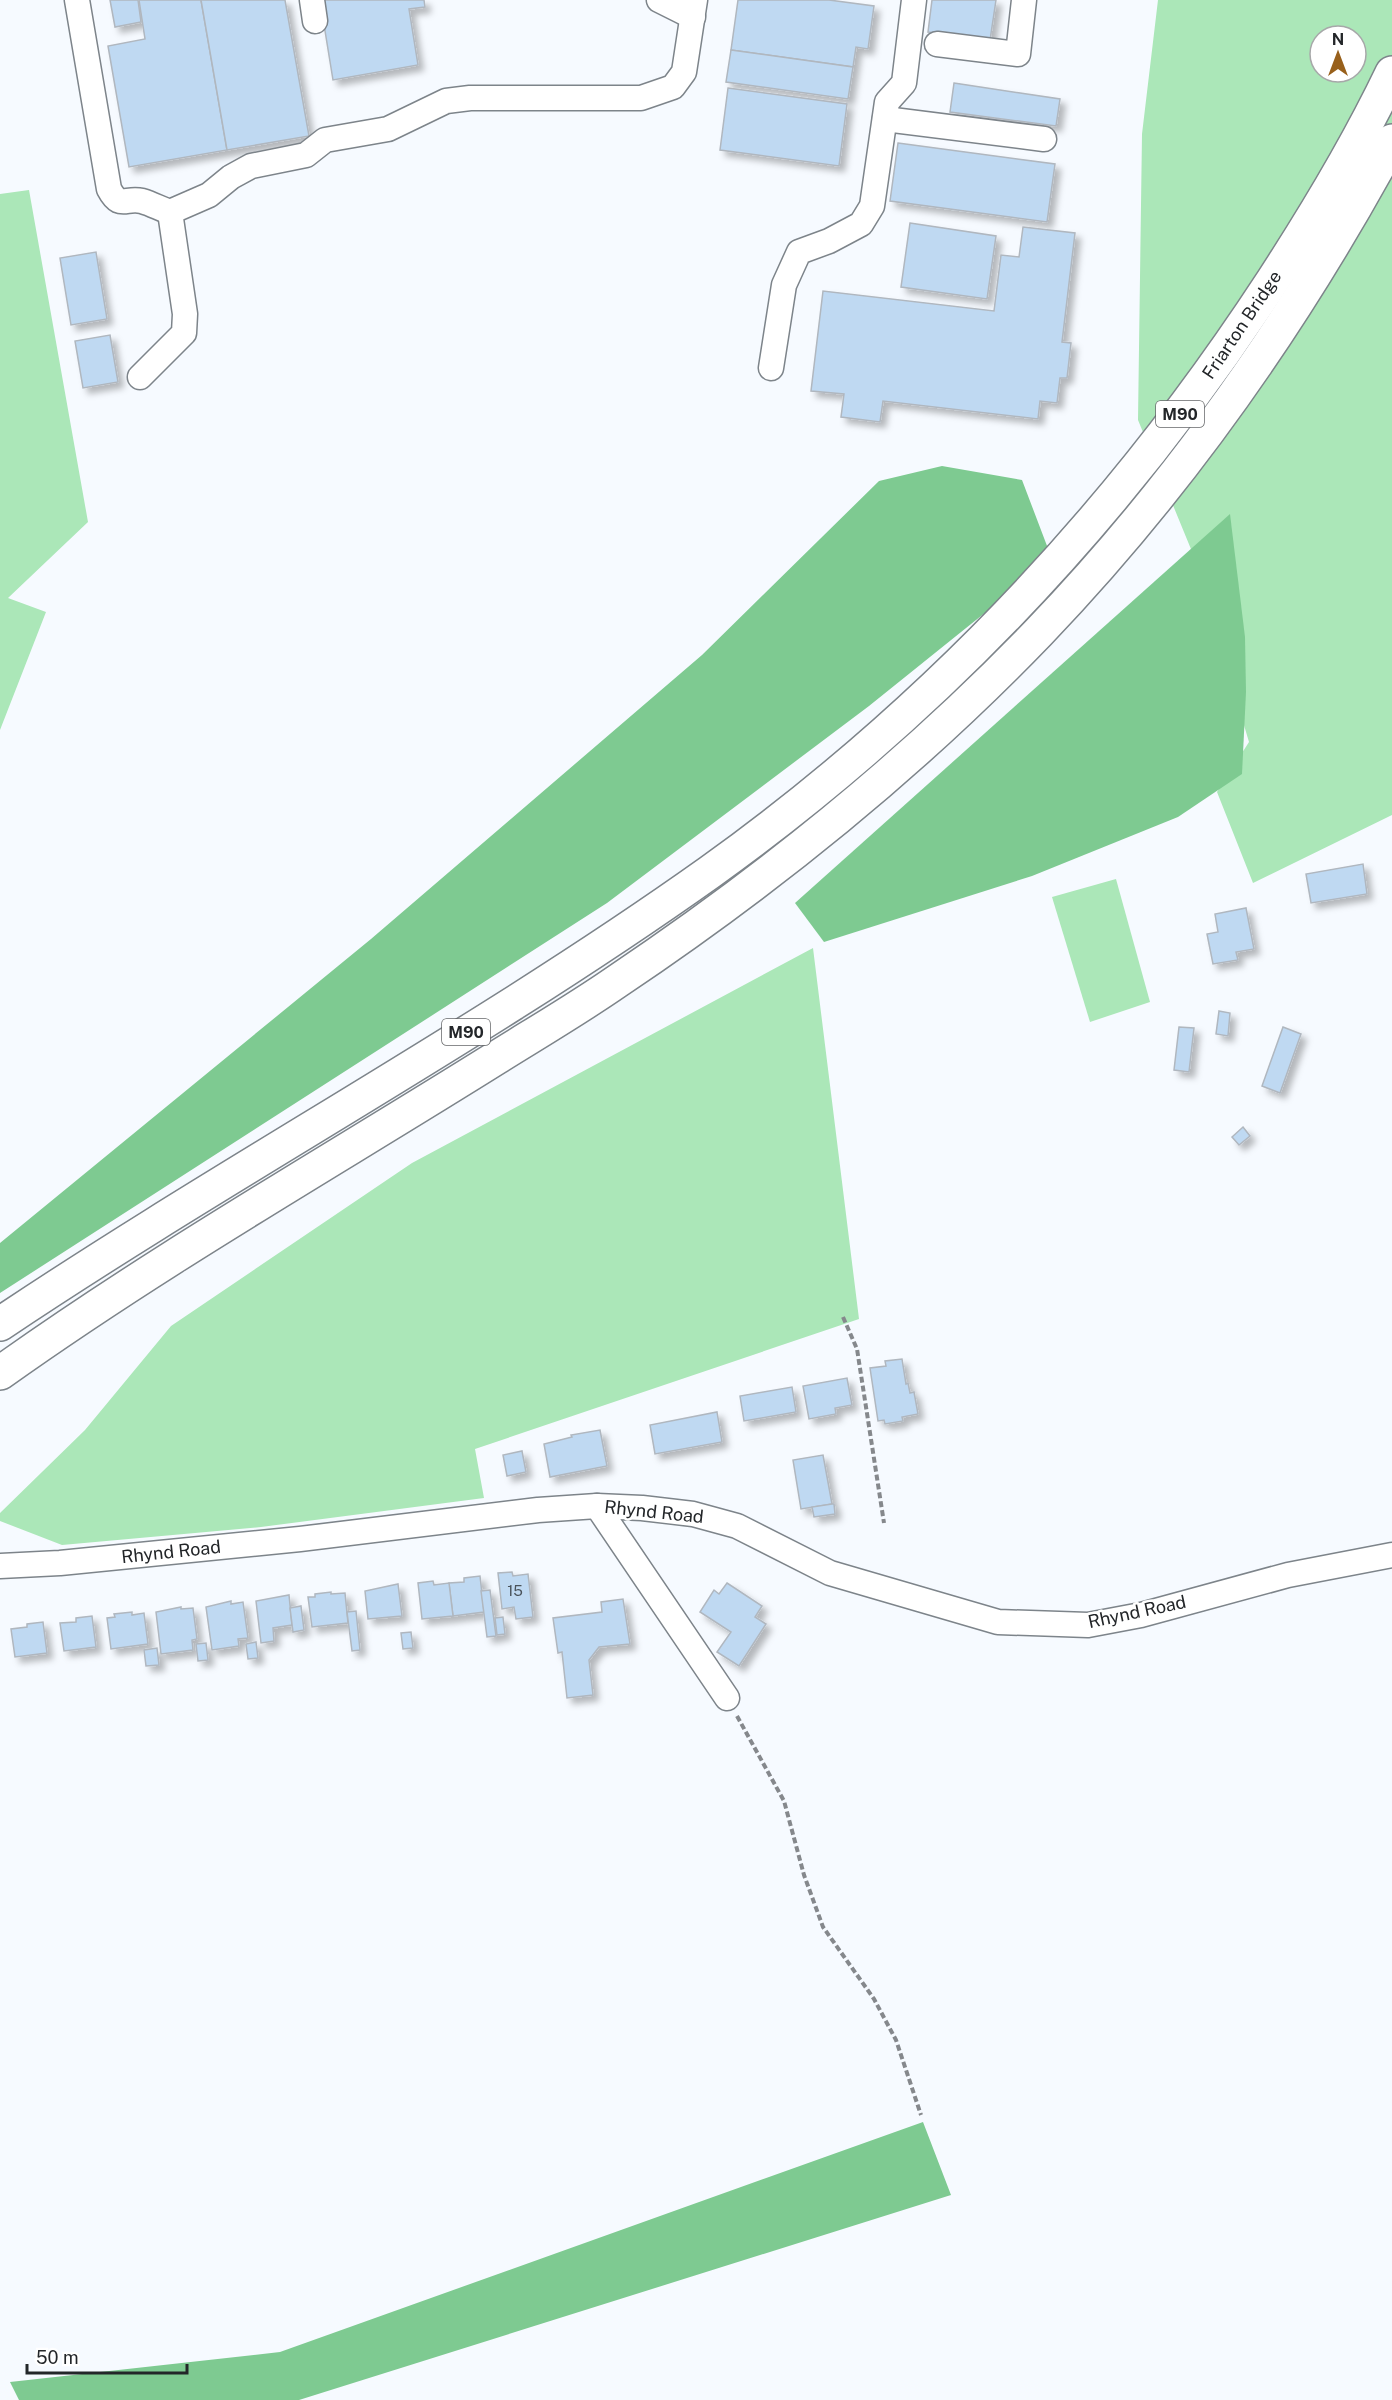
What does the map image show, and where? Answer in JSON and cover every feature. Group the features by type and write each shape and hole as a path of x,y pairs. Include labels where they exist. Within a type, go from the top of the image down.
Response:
{"highway":[{"name":"Friarton Bridge","path":"0,1324 179,1208 598,949 713,870 866,750 1020,604 1138,468 1195,395 1295,245 1342,166 1392,73"},
{"name":"Friarton Bridge","path":"62,1329 154,1269 615,983 740,895 875,786 933,734 1041,630 1175,475 1258,363 1307,289 1360,201 1392,141"},
{"name":"M90","path":"0,1373 62,1329"},
{"name":"M90","path":"0,1383 62,1329"}],"street":[{"path":"77,0 109,189 114,199 121,202 140,201 170,212 209,195 231,177 251,166 306,155 326,140 388,129 446,101 470,98 641,98 673,87 684,72 694,8 659,0"},
{"path":"771,368 784,285 799,252 829,241 861,224 872,206 887,102 904,84 914,0"},
{"path":"937,44 1018,54 1024,0"},
{"path":"885,118 1044,139"},
{"path":"140,377 184,333 185,314 170,212"},
{"path":"597,1506 727,1698"},
{"name":"Rhynd Road","path":"0,1566 72,1562 597,1506 642,1508 693,1514 737,1526 830,1573 998,1622 1088,1624 1141,1615 1288,1575 1392,1555"}],"path":[{"path":"843,1317 857,1349 884,1523"},
{"path":"727,1698 784,1801 804,1875 824,1927 874,1999 896,2040 921,2115"}],"green space":[{"path":"1158,0 1392,0 1392,815 1253,883 1217,792 1249,742 1193,554 1138,420 1142,134"},
{"path":"29,190 88,522 8,598 46,612 0,730 0,194"},
{"path":"942,466 1022,480 1052,559 869,706 607,903 0,1293 0,1243 371,939 702,655 879,481"},
{"path":"1230,514 1245,637 1246,692 1242,774 1178,817 1032,876 824,942 795,903"},
{"path":"1116,879 1150,1002 1090,1022 1052,897"},
{"path":"813,948 859,1319 475,1449 484,1498 261,1527 62,1545 0,1521 0,1513 85,1430 171,1326 412,1163"},
{"path":"923,2122 951,2195 299,2400 19,2400 10,2382 280,2352"}],"building":[{"path":"110,0 138,0 141,22 115,27"},
{"path":"139,0 201,0 227,150 129,167 108,46 145,39"},
{"path":"201,0 285,0 309,136 227,150"},
{"path":"320,0 424,0 425,7 409,9 418,65 333,80"},
{"path":"738,0 829,0 874,6 868,49 856,47 853,67 731,50"},
{"path":"932,0 996,0 990,40 928,32"},
{"path":"731,50 853,67 848,99 726,82"},
{"path":"954,83 1060,99 1056,126 950,112"},
{"path":"728,88 847,104 839,166 720,150"},
{"path":"898,143 1055,164 1047,222 890,201"},
{"path":"910,223 996,236 987,299 901,287"},
{"path":"1023,227 1075,233 1062,342 1071,343 1067,378 1060,378 1057,403 1040,401 1038,419 883,401 880,422 841,417 844,394 811,391 823,291 994,311 1001,255 1019,257"},
{"path":"96,252 107,319 71,325 60,258"},
{"path":"110,335 118,382 83,388 75,341"},
{"path":"1363,864 1367,894 1311,903 1306,874"},
{"path":"1246,908 1254,949 1236,952 1238,960 1213,964 1207,934 1218,932 1215,914"},
{"path":"1219,1011 1230,1013 1228,1036 1216,1034"},
{"path":"1179,1027 1194,1028 1189,1072 1174,1070"},
{"path":"1283,1027 1301,1034 1280,1093 1262,1086"},
{"path":"1243,1127 1250,1136 1239,1145 1232,1137"},
{"path":"902,1359 906,1384 908,1383 910,1393 914,1392 918,1414 902,1417 903,1421 885,1424 884,1420 878,1421 870,1368 886,1366 885,1361"},
{"path":"847,1378 852,1405 835,1408 836,1414 809,1419 803,1386"},
{"path":"792,1387 796,1412 744,1421 740,1396"},
{"path":"717,1412 722,1442 655,1454 650,1425"},
{"path":"600,1430 607,1466 550,1477 544,1444 572,1437 571,1435"},
{"path":"522,1451 526,1472 507,1476 503,1455"},
{"path":"823,1455 832,1504 801,1509 793,1460"},
{"path":"834,1504 835,1514 814,1517 812,1507"},
{"path":"512,1572 513,1576 528,1574 533,1617 516,1619 514,1607 502,1609 498,1573"},
{"path":"480,1576 484,1612 453,1616 449,1583 464,1582 464,1578"},
{"path":"433,1581 434,1585 449,1583 453,1616 422,1619 418,1583"},
{"path":"727,1583 762,1606 755,1617 766,1624 739,1666 717,1652 731,1632 700,1612 714,1590 719,1594"},
{"path":"398,1584 402,1616 368,1619 365,1591"},
{"path":"490,1590 496,1636 487,1637 481,1591"},
{"path":"331,1592 331,1594 345,1593 348,1623 312,1627 308,1597"},
{"path":"289,1595 292,1625 273,1628 274,1641 261,1643 256,1601"},
{"path":"623,1599 630,1644 599,1647 589,1660 593,1695 567,1698 562,1652 558,1653 553,1618 602,1612 601,1602"},
{"path":"231,1601 231,1604 243,1602 248,1638 238,1639 239,1646 212,1650 206,1607"},
{"path":"301,1606 304,1630 293,1632 290,1608"},
{"path":"181,1607 181,1609 193,1608 197,1639 192,1640 193,1650 161,1654 156,1612"},
{"path":"356,1611 360,1650 352,1651 347,1612"},
{"path":"132,1612 132,1615 144,1613 148,1644 111,1649 107,1618 115,1617 114,1614"},
{"path":"92,1616 96,1647 64,1651 60,1623 76,1622 76,1618"},
{"path":"503,1617 505,1634 497,1635 495,1618"},
{"path":"43,1622 47,1653 15,1657 11,1629"},
{"path":"411,1632 413,1648 403,1649 401,1633"},
{"path":"256,1642 258,1658 248,1659 246,1644"},
{"path":"206,1643 208,1660 198,1661 196,1644"},
{"path":"157,1648 159,1665 146,1666 144,1650"}]}
